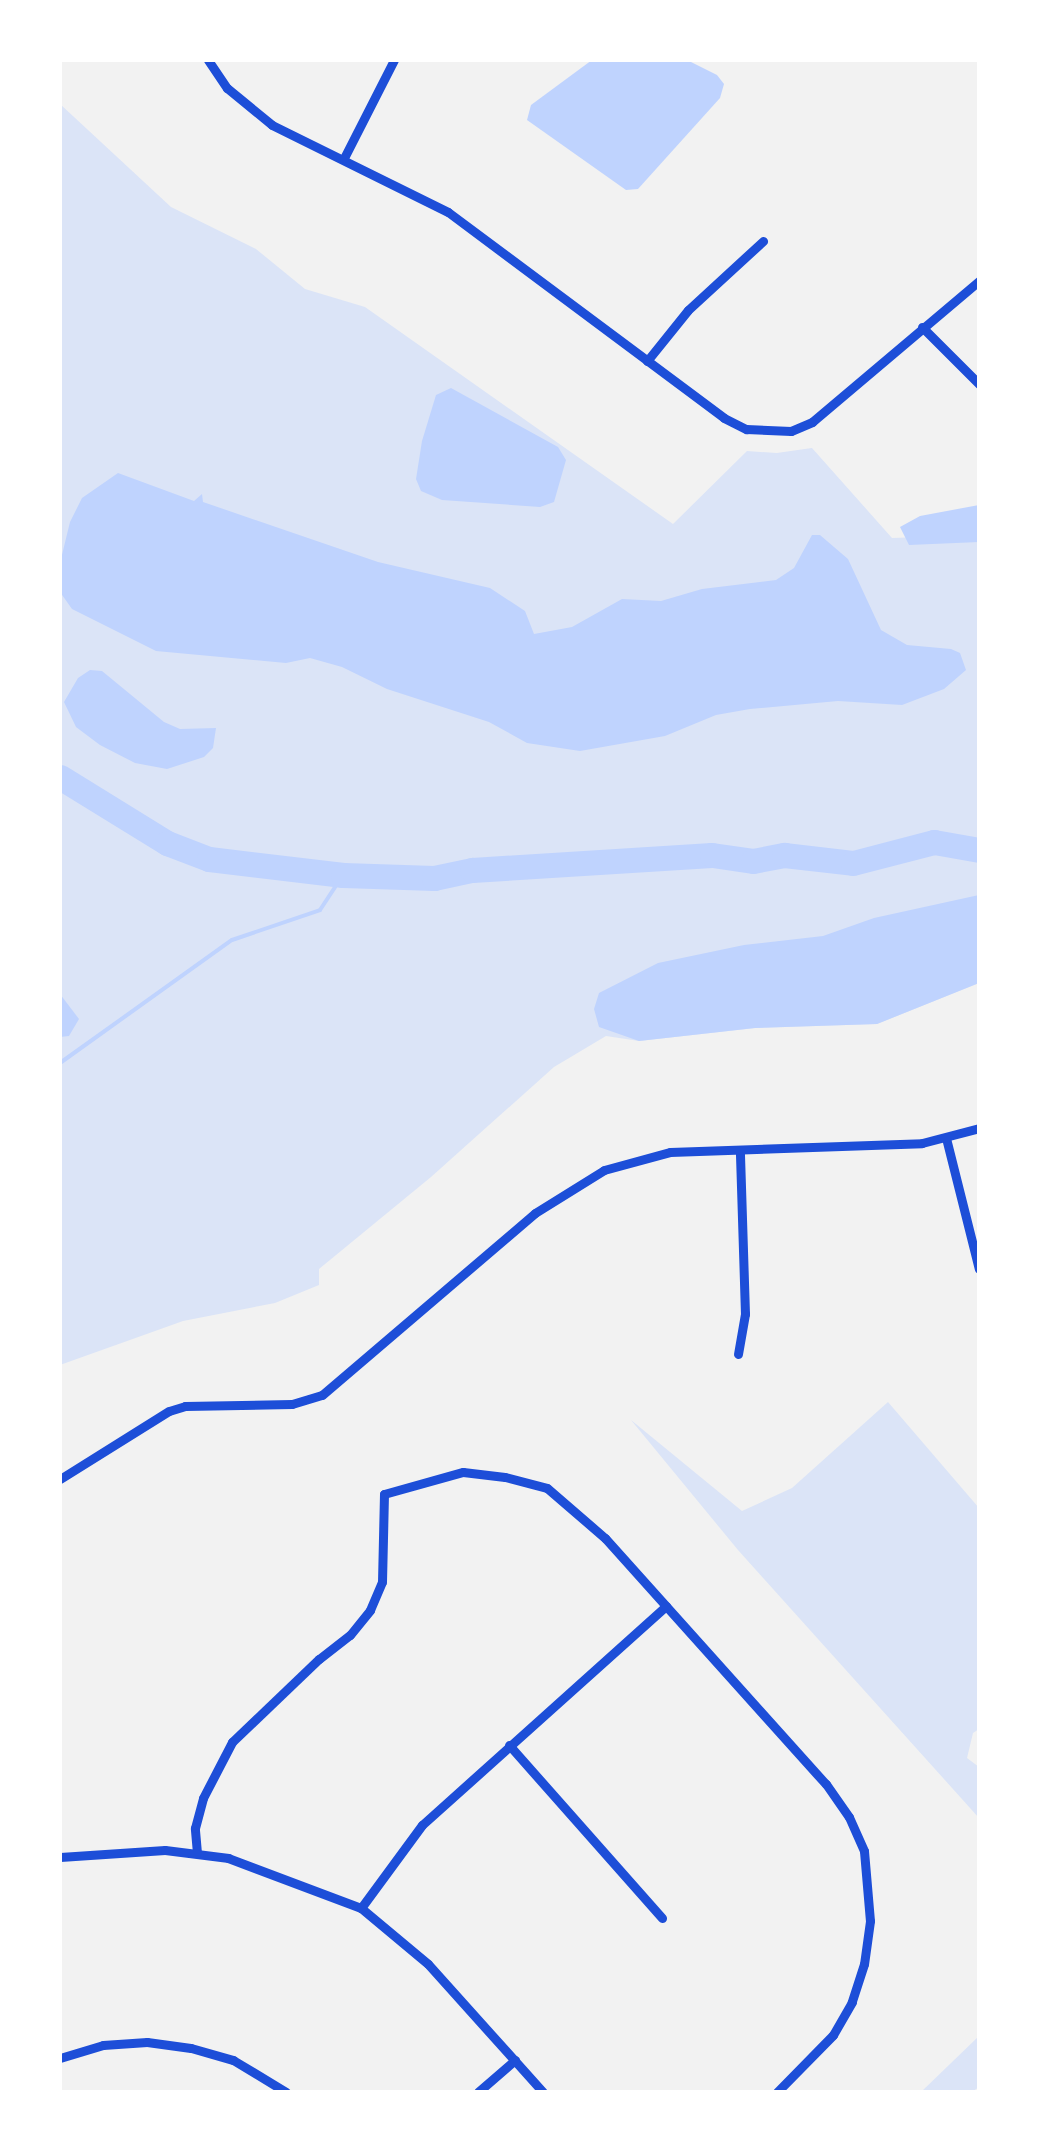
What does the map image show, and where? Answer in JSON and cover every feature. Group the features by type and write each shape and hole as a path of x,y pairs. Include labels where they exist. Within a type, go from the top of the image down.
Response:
{"street":[{"path":"208,60 227,88 257,115 448,212 724,418 746,429 791,431 829,411 979,281"},
{"path":"344,158 394,60"},
{"path":"647,361 688,310 763,241"},
{"path":"922,327 979,384"},
{"path":"60,1479 169,1411 200,1404 292,1404 322,1395 534,1213 604,1170 670,1152 946,1138 979,1128"},
{"path":"946,1138 979,1269"},
{"path":"738,1354 745,1314 740,1151"},
{"path":"197,1853 194,1828 202,1798 232,1742 319,1658 350,1635 370,1610 382,1582 384,1494 463,1472 505,1476 546,1488 588,1520 826,1784 850,1817 864,1851 869,1882 868,1946 852,2002 833,2035 777,2092"},
{"path":"362,1908 422,1825 666,1606"},
{"path":"509,1745 662,1918"},
{"path":"60,1857 106,1850 197,1853 284,1875 362,1908 428,1964 543,2092"},
{"path":"60,2058 103,2045 147,2042 191,2048 232,2060 286,2092"},
{"path":"478,2092 514,2060"}],"shaded area":[{"path":"60,104 171,207 256,249 305,289 365,307 673,524 747,451 777,453 812,448 892,538 979,535 979,983 877,1024 755,1028 639,1041 606,1036 554,1067 431,1177 319,1269 319,1285 275,1303 183,1321 60,1365"},
{"path":"888,1402 979,1508 979,1729 973,1733 967,1758 979,1767 979,1818 738,1550 631,1420 742,1511 792,1488"},
{"path":"979,2036 979,2087 972,2092 921,2092"}],"water":[{"path":"592,60 687,60 717,75 724,84 720,98 638,189 626,190 527,120 531,105"},
{"path":"451,388 558,447 566,460 554,502 540,507 442,500 421,491 416,479 422,441 436,395"},
{"path":"118,473 194,501 202,494 203,502 378,562 490,588 525,611 534,634 572,627 622,599 661,601 702,589 776,580 794,568 812,535 820,535 848,559 881,630 907,645 960,653 966,670 944,689 902,705 838,701 750,709 716,715 665,736 580,751 527,743 489,722 387,689 342,667 310,658 286,663 156,651 72,609 60,592 60,563 70,522 82,498"},
{"path":"979,505 979,542 909,545 900,527 920,516"},
{"path":"90,670 102,671 164,722 180,729 216,728 213,748 204,757 167,769 135,763 100,745 76,727 64,702 78,678"},
{"path":"979,895 979,983 877,1024 755,1028 639,1041 599,1027 594,1009 599,993 658,963 744,945 823,936 874,918"},
{"path":"60,994 79,1019 69,1036 60,1037"}],"waterway":[{"path":"60,777 167,843 209,859 343,875 434,878 472,870 712,855 753,861 784,855 853,863 934,842 979,850"},
{"path":"60,1063 232,940 320,910 343,875"}]}
